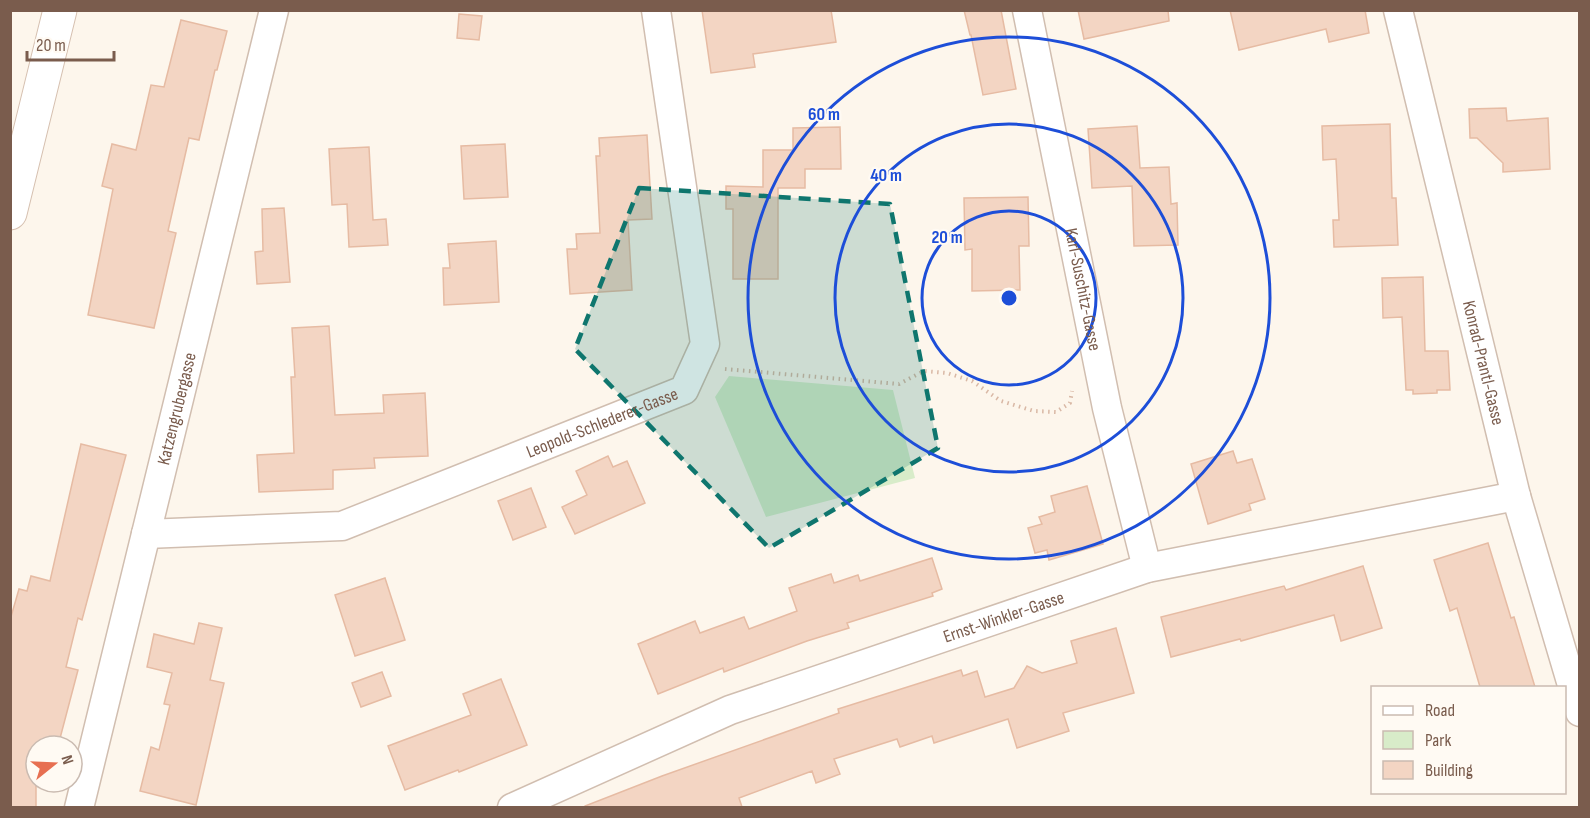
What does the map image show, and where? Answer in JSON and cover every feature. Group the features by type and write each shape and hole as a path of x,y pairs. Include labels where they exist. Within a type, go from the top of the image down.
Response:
{"street":[{"path":"10,213 60,10"},
{"name":"Katzengrubergasse","path":"79,807 274,10"},
{"name":"Leopold-Schlederer-Gasse","path":"146,534 342,526 684,390 705,344 656,10"},
{"name":"Karl-Suschitz-Gasse","path":"1027,10 1099,373 1147,568"},
{"name":"Konrad-Prantl-Gasse","path":"1398,10 1516,496 1580,712"},
{"name":"Ernst-Winkler-Gasse","path":"513,807 730,710 1147,568 1516,496"}],"path":[{"path":"695,366 899,384 924,371 947,373 972,381 1001,401 1034,411 1056,412 1070,404 1073,388 1099,373"}],"highlighted area":[{"path":"639,188 890,204 938,448 769,548 575,349"}],"green space":[{"path":"729,376 893,390 915,478 766,517 715,397"}],"building":[{"path":"702,10 831,10 836,42 753,54 755,67 711,73"},
{"path":"964,10 1001,10 1016,89 983,95"},
{"path":"1078,10 1168,10 1169,21 1084,39"},
{"path":"1230,10 1365,10 1369,33 1329,42 1326,29 1239,50"},
{"path":"459,14 482,16 479,40 457,38"},
{"path":"181,20 227,31 217,70 215,70 199,140 189,138 168,231 176,233 154,328 88,315 113,189 102,186 112,144 136,150 151,85 164,87"},
{"path":"1506,108 1507,121 1548,118 1550,169 1503,172 1503,163 1477,138 1470,138 1469,109"},
{"path":"1390,124 1392,198 1396,198 1398,245 1334,247 1333,220 1339,220 1336,159 1323,160 1322,126"},
{"path":"1137,126 1140,168 1169,167 1171,204 1177,203 1178,245 1134,246 1132,186 1092,188 1088,129"},
{"path":"840,127 841,169 805,169 805,188 778,188 778,279 733,279 733,209 726,209 726,186 763,187 763,150 793,150 793,128"},
{"path":"647,135 652,219 628,220 632,290 570,294 567,249 577,249 576,234 600,233 596,156 600,156 599,138"},
{"path":"505,144 508,197 464,199 461,146"},
{"path":"369,147 373,220 386,219 388,245 349,247 347,204 332,205 329,149"},
{"path":"1028,197 1029,246 1019,246 1020,290 972,291 972,249 965,250 964,198"},
{"path":"284,208 290,282 257,284 255,252 263,251 262,209"},
{"path":"496,241 499,302 444,305 443,268 450,268 448,244"},
{"path":"1423,277 1425,351 1448,351 1450,390 1413,394 1413,390 1406,390 1402,317 1383,318 1382,278"},
{"path":"329,326 335,415 384,413 383,395 425,393 428,456 374,458 375,468 333,470 333,489 259,492 257,455 294,453 291,377 295,377 292,328"},
{"path":"81,444 126,455 82,620 78,618 66,667 78,670 61,734 24,734 24,794 36,794 36,807 10,807 10,620 19,589 27,591 31,576 50,581"},
{"path":"1233,451 1237,463 1252,459 1265,499 1249,504 1251,510 1208,524 1191,464"},
{"path":"608,456 613,467 627,461 645,503 575,534 562,507 587,495 576,471"},
{"path":"1087,486 1103,544 1049,560 1047,550 1035,553 1028,528 1042,524 1039,517 1055,512 1051,496"},
{"path":"531,488 546,527 513,540 498,501"},
{"path":"1488,543 1535,686 1480,686 1457,608 1450,611 1434,560"},
{"path":"932,558 942,589 932,593 933,596 847,623 849,628 724,672 723,668 658,694 638,644 695,621 700,633 744,617 749,629 797,611 789,588 831,574 834,583 858,575 860,581"},
{"path":"1363,566 1382,628 1341,641 1334,615 1241,641 1240,639 1171,657 1161,617 1284,586 1286,590"},
{"path":"385,578 405,640 355,656 335,595"},
{"path":"199,623 222,628 210,680 224,683 196,805 140,791 151,747 159,750 170,705 164,704 172,673 147,667 154,634 194,644"},
{"path":"1116,628 1134,693 1063,713 1069,731 1017,748 1008,719 934,743 932,736 900,747 897,739 834,759 840,774 816,783 812,771 739,798 742,807 585,807 662,776 839,713 838,709 961,670 963,676 977,671 985,697 1014,688 1027,666 1042,673 1077,663 1071,641"},
{"path":"382,672 391,696 361,707 352,683"},
{"path":"501,679 527,745 405,790 388,746 471,715 463,694"}]}
